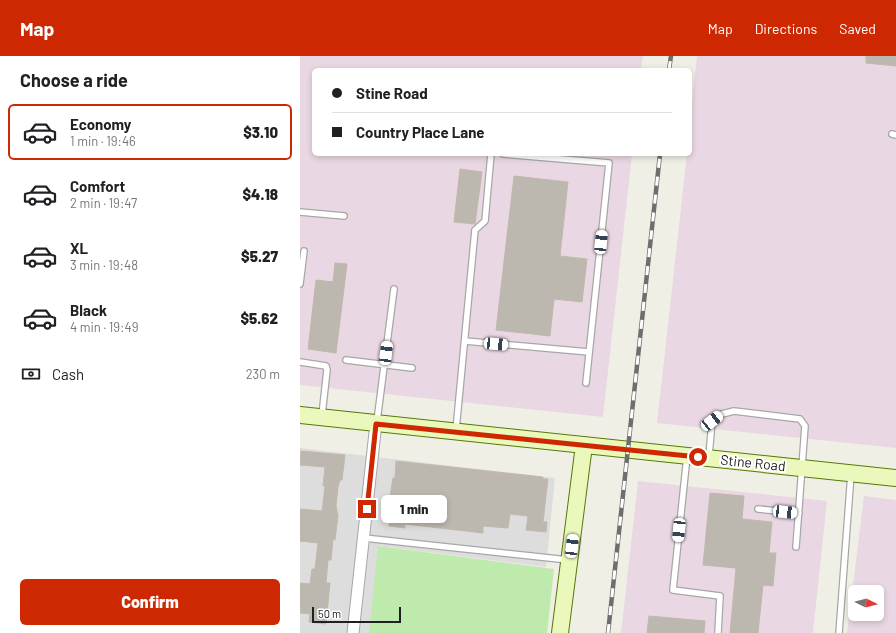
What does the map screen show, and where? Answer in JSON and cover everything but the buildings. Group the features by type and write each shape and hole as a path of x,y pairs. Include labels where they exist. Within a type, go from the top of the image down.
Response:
{"main road":[{"name":"Stine Road","path":"300,415 896,478"},
{"path":"560,633 584,445"}],"street":[{"path":"353,633 376,424"}],"lane":[{"path":"456,432 476,230 485,221 491,156"},
{"path":"526,156 609,163 586,383"},
{"path":"300,212 344,216"},
{"path":"300,284 304,251"},
{"path":"376,424 394,289"},
{"path":"465,341 589,352"},
{"path":"346,360 412,368"},
{"path":"300,362 326,366 327,370 322,418"},
{"path":"708,458 712,421 722,414 734,411 800,419 805,426 796,547"},
{"path":"687,456 673,590 720,596 718,633"},
{"path":"839,633 850,473"},
{"path":"758,509 798,513"},
{"path":"364,538 570,560"}],"shaded area":[{"path":"300,56 643,56 641,68 312,68 312,156 632,156 603,417 300,385"},
{"path":"697,56 896,56 896,448 657,423 687,156 692,156 692,104"},
{"path":"300,448 555,478 546,567 379,546 369,633 300,633"},
{"path":"638,481 827,501 813,633 621,633"},
{"path":"864,496 896,500 896,633 847,633 848,621 884,621 884,585 853,585"}],"green space":[{"path":"378,546 554,569 547,633 369,633"}],"railway":[{"path":"669,68 671,56"},
{"path":"608,633 660,156"}],"route":[{"path":"367,509 376,424 698,457"}]}
